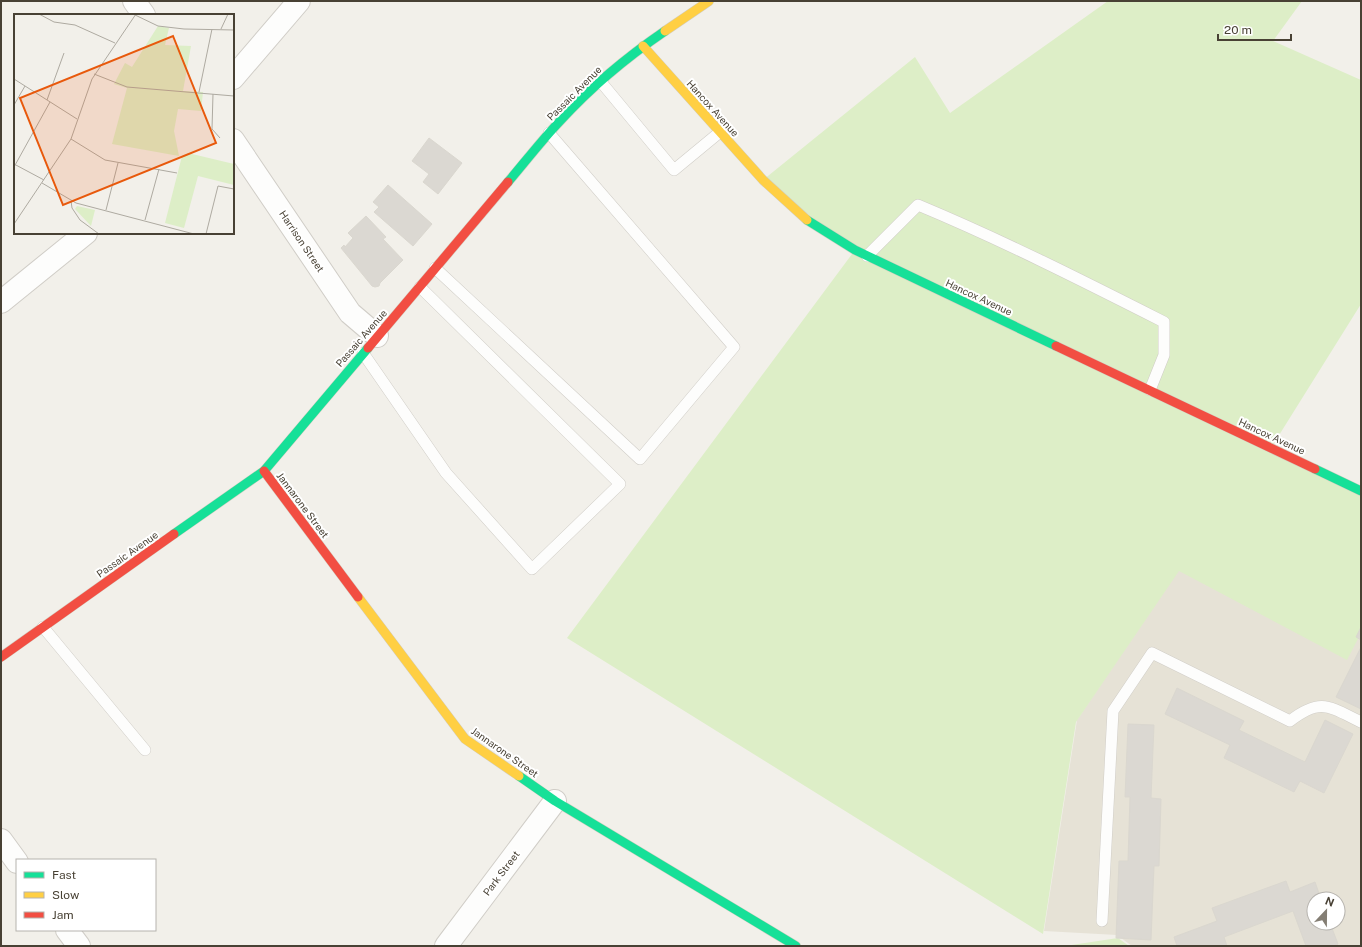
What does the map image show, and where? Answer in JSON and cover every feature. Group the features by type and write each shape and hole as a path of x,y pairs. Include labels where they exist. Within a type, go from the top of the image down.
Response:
{"street":[{"path":"134,1 143,14"},
{"path":"234,77 299,1"},
{"name":"Passaic Avenue","path":"1,657 264,471 560,121 611,72 643,46 709,1"},
{"name":"Hancox Avenue","path":"643,46 763,180 811,223 867,256 1361,491"},
{"name":"Harrison Street","path":"234,141 350,313 377,336"},
{"path":"1,302 85,234"},
{"name":"Jannarone Street","path":"264,471 465,739 555,801 796,946"},
{"name":"Park Street","path":"446,946 555,801"},
{"path":"1,840 16,861"}],"lane":[{"path":"601,82 674,170 720,132"},
{"path":"436,268 640,459 734,347 550,133"},
{"path":"867,256 918,205 950,218 1164,322 1164,355 1150,390"},
{"path":"363,353 446,473 532,569 620,484 420,287"},
{"path":"43,627 145,750"},
{"path":"1102,921 1113,711 1152,653 1290,721 1303,710 1321,706 1332,707 1361,722"}],"shaded area":[{"path":"1180,568 1361,614 1361,946 1132,946 1117,935 1044,931 1077,720"}],"green space":[{"path":"1108,1 1302,1 1273,41 1361,80 1361,304 1271,448 1361,491 1361,633 1347,660 1179,571 1076,722 1043,934 567,638 855,250 763,180 915,57 950,113"},
{"path":"1118,938 1129,946 1065,946"}],"building":[{"path":"429,138 462,163 438,194 423,182 429,174 412,161"},
{"path":"388,185 432,224 413,246 374,212 379,207 373,202"},
{"path":"366,216 386,237 383,239 403,260 380,283 379,286 375,287 372,286 341,248 344,245 345,247 353,238 348,233"},
{"path":"1361,627 1361,640 1356,637"},
{"path":"1361,647 1361,709 1336,697"},
{"path":"1177,688 1244,721 1239,730 1305,762 1325,720 1353,734 1324,793 1300,781 1294,792 1224,758 1230,745 1165,714"},
{"path":"1128,724 1154,725 1151,798 1161,799 1159,866 1154,866 1151,940 1116,938 1119,861 1128,861 1130,797 1125,797"},
{"path":"1286,881 1290,892 1315,882 1318,891 1306,891 1306,931 1333,931 1338,944 1334,946 1306,946 1293,911 1224,937 1227,946 1177,946 1174,937 1217,921 1212,908"}],"traffic: fast":[{"path":"508,182 553,128 584,96 623,62 665,31"},
{"path":"807,220 855,250 1056,346"},
{"path":"174,534 264,471 368,348"},
{"path":"1315,469 1361,491"},
{"path":"519,776 555,801 796,946"}],"traffic: slow":[{"path":"665,31 709,1"},
{"path":"643,46 763,180 807,220"},
{"path":"358,597 465,739 519,776"}],"traffic: jam":[{"path":"368,348 508,182"},
{"path":"1056,346 1315,469"},
{"path":"264,471 358,597"},
{"path":"1,657 174,534"}]}
